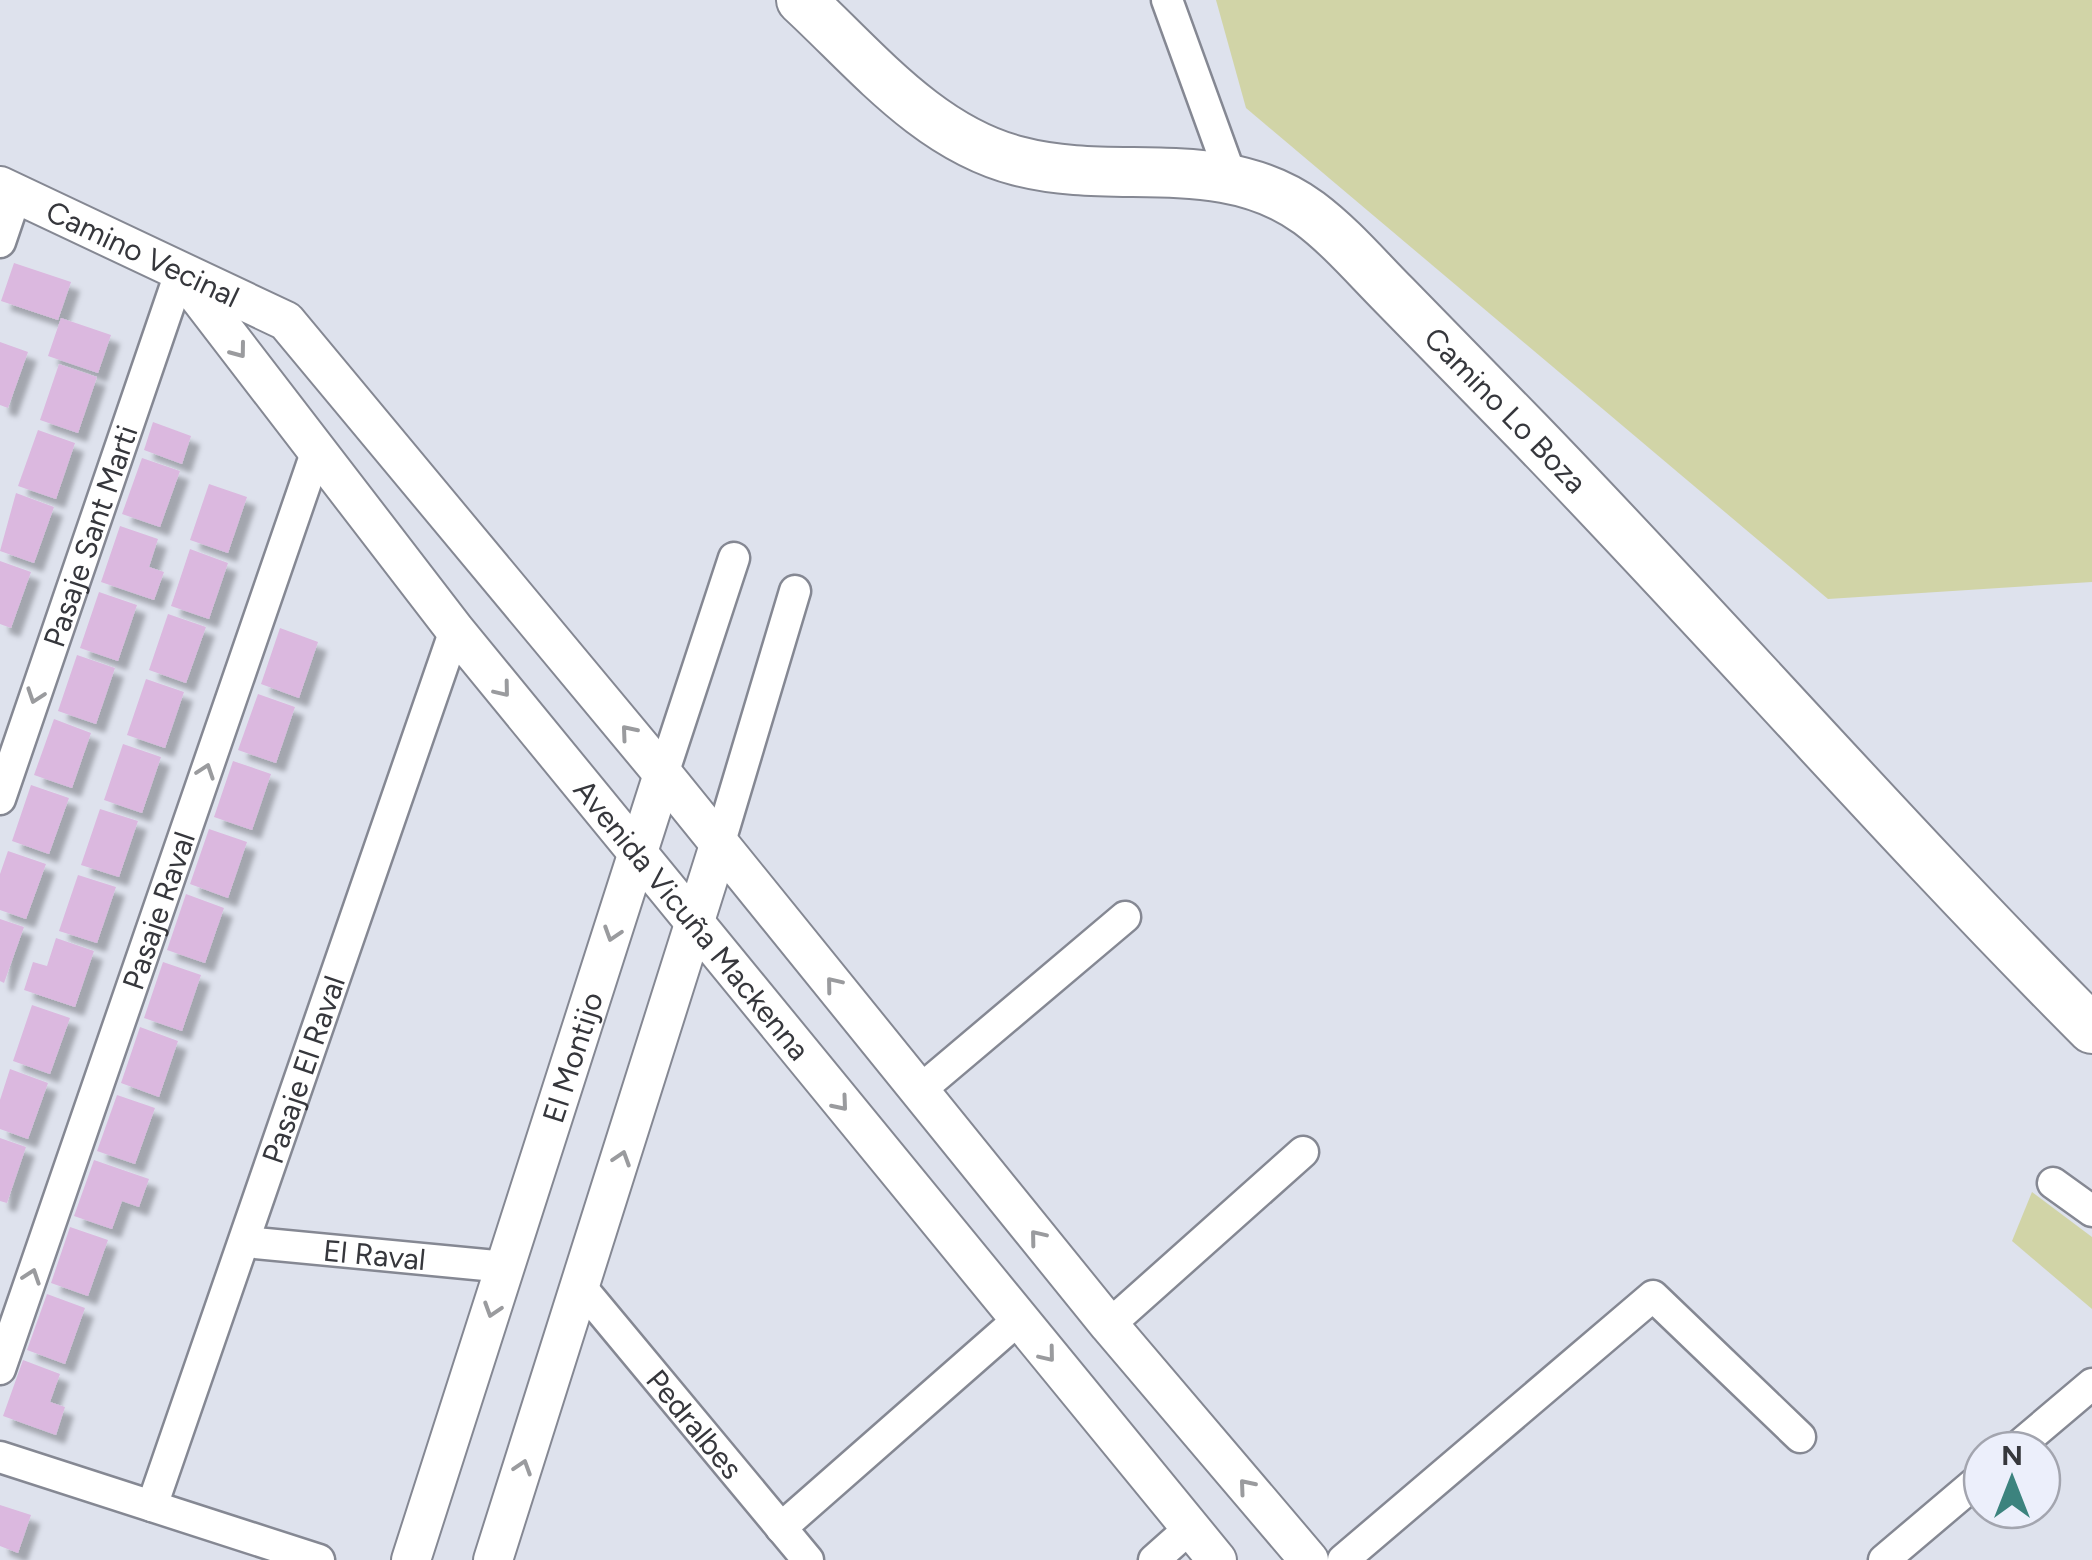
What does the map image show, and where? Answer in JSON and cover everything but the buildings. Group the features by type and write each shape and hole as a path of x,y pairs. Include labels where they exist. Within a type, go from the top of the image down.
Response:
{"main road":[{"name":"Camino Lo Boza","path":"800,0 898,94 990,152 1066,170 1176,172 1232,179 1278,194 1332,231 1596,502 1884,814 2092,1029"}],"street":[{"path":"1167,0 1232,179"},
{"path":"0,242 9,189"},
{"name":"Camino Vecinal","path":"9,189 286,321 663,774"},
{"name":"Avenida Vicuña Mackenna","path":"180,273 454,630 1217,1560"},
{"name":"Pasaje Sant Marti","path":"0,799 180,273"},
{"name":"Pasaje Raval","path":"0,1368 316,453"},
{"name":"El Montijo","path":"412,1560 734,558"},
{"path":"493,1560 695,928 795,591"},
{"name":"Pasaje El Raval","path":"152,1506 454,630"},
{"path":"663,774 1108,1325 1310,1560"},
{"path":"919,1091 1124,917"},
{"path":"1108,1325 1304,1152"},
{"path":"2053,1183 2092,1211"},
{"name":"El Raval","path":"245,1242 506,1267"},
{"name":"Pedralbes","path":"580,1286 808,1560"},
{"path":"1344,1560 1652,1296 1800,1437"},
{"path":"781,1528 1019,1319"},
{"path":"2038,1430 2092,1384"},
{"path":"0,1456 319,1560"},
{"path":"1884,1560 1962,1494"},
{"path":"1154,1560 1190,1528"}],"green space":[{"path":"1216,0 2092,0 2092,582 1828,599 1246,108"},
{"path":"2032,1192 2092,1237 2092,1309 2012,1241"}]}
